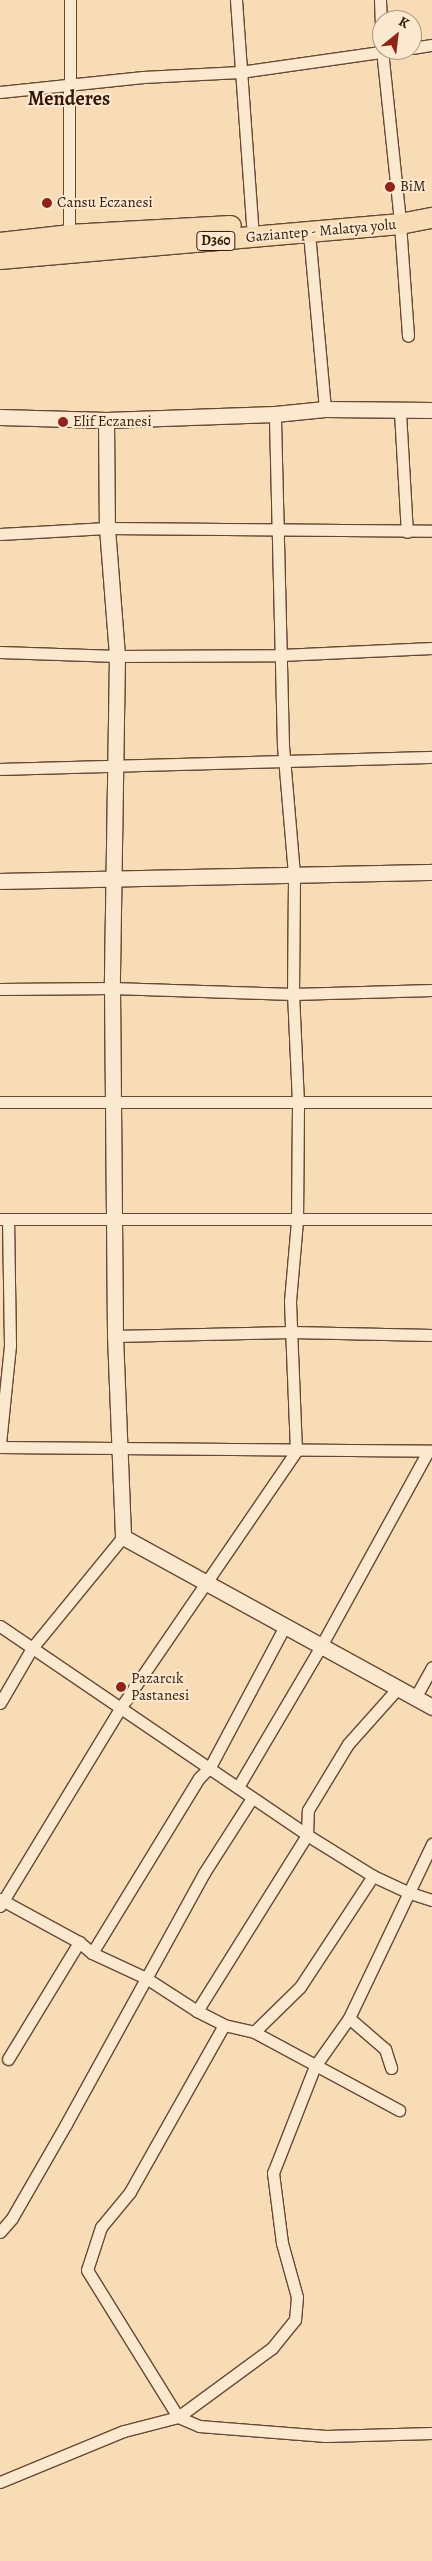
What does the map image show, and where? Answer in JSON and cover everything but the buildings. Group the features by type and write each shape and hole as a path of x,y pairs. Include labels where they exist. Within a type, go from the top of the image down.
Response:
{"highway":[{"name":"Gaziantep - Malatya yolu","path":"0,259 309,233 399,219 432,206"},
{"name":"Gaziantep - Malatya yolu","path":"0,243 70,235 432,218"}],"street":[{"path":"70,0 68,86 70,235"},
{"path":"236,0 252,225"},
{"path":"0,92 143,77 240,72 372,52"},
{"path":"383,60 399,219 408,336"},
{"path":"309,233 325,409"},
{"path":"0,417 106,420 275,414 325,409 400,412 432,410"},
{"path":"400,412 407,532"},
{"path":"275,414 276,532 285,761 294,874 293,994 298,1102 297,1220 290,1301 296,1451 121,1707 1,1902 79,1942 92,1952 146,1978 197,2011 224,2025 254,2032 399,2110"},
{"path":"0,1703 32,1648 123,1537 122,1449 116,1336 112,988 117,656 107,528 106,420"},
{"path":"0,534 107,528 276,532 432,531"},
{"path":"0,652 117,656 281,655 432,648"},
{"path":"0,769 432,757"},
{"path":"0,880 115,880 432,872"},
{"path":"0,989 112,988 293,994 432,990"},
{"path":"0,1102 432,1102"},
{"path":"238,1787 321,1646 430,1451 122,1449 0,1446 10,1345 4,1219 115,1221 432,1219"},
{"path":"116,1336 291,1332 432,1335"},
{"path":"123,1537 432,1707"},
{"path":"0,1626 210,1767 307,1835 373,1876 406,1892 432,1900"},
{"path":"92,1952 200,1778 210,1767 285,1626"},
{"path":"415,1698 432,1668"},
{"path":"197,2011 307,1835 308,1810 348,1744 397,1689"},
{"path":"0,2232 12,2218 204,1873 252,1798"},
{"path":"0,2482 124,2431 178,2417 272,2348 295,2320 297,2297 282,2243 272,2173 315,2066 349,2018 406,1892 432,1844"},
{"path":"254,2032 300,1986 373,1876"},
{"path":"8,2060 79,1942"},
{"path":"349,2018 385,2049 390,2068"},
{"path":"224,2025 130,2192 101,2227 87,2270 178,2417 199,2426 326,2436 432,2433"}],"place":[{"name":"BiM","path":"390,187"},
{"name":"Cansu Eczanesi","path":"47,203"},
{"name":"Elif Eczanesi","path":"63,422"},
{"name":"Pazarcık Pastanesi","path":"121,1687"}],"district":[{"name":"Menderes","path":"69,98"}]}
